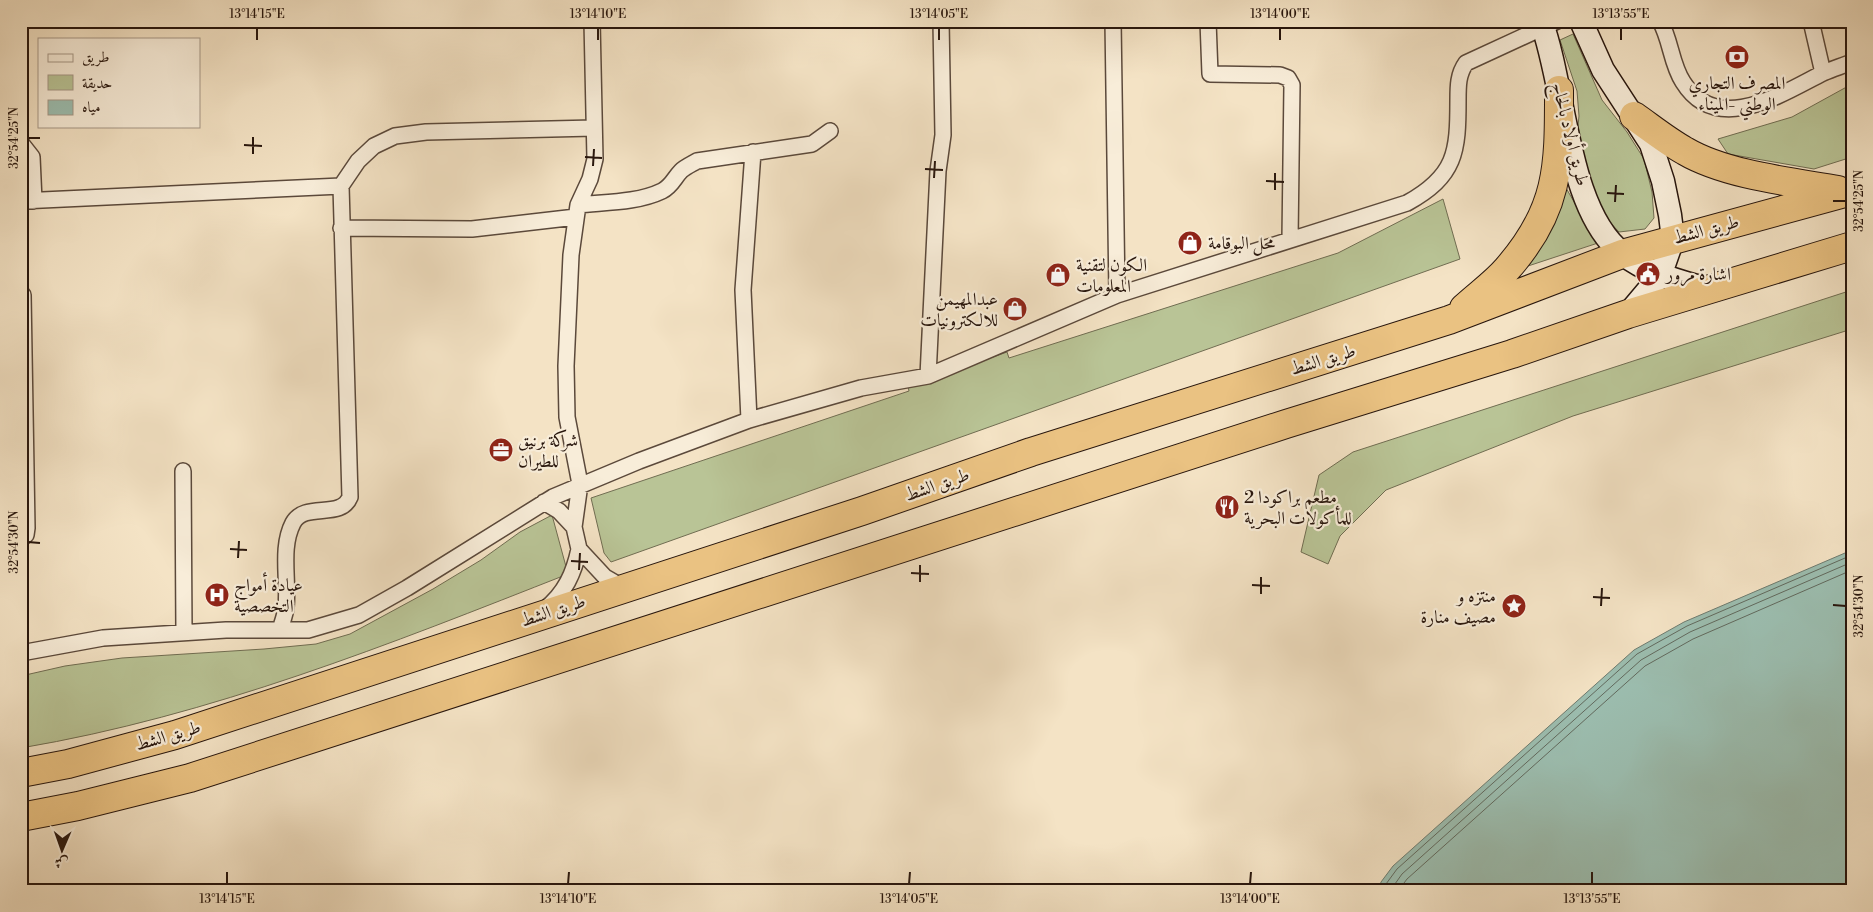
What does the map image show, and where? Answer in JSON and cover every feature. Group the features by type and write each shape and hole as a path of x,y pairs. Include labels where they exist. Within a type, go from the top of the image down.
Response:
{"highway":[{"path":"1450,320 1507,270 1542,218 1551,196 1557,170 1559,90"},
{"path":"1634,116 1686,152 1704,160 1766,178 1849,191"},
{"name":"طريق الشط","path":"21,772 68,764 175,735 862,511 1031,452 1450,320 1622,254 1849,191"},
{"path":"21,817 78,806 190,778 1286,424 1512,354 1628,314 1852,246"}],"main road":[{"path":"1580,21 1603,70 1651,144 1663,181 1673,239 1660,276 1628,314"},
{"name":"طريق أولاد بالحاج","path":"1547,23 1570,150 1587,201 1605,234 1622,254 1660,276 1710,290"}],"street":[{"path":"533,617 560,595 576,565 579,549 574,527 580,484 567,417 566,366 571,255 577,211 590,179 595,159 592,21"},
{"path":"928,376 938,171 943,135 941,21"},
{"path":"1113,21 1116,295"},
{"path":"1208,21 1210,74 1280,75 1288,78 1292,85 1290,239"},
{"path":"1660,21 1682,81 1696,97 1716,107 1739,108 1768,102 1823,73 1852,62"},
{"path":"1811,21 1823,73"},
{"path":"21,653 103,638 184,632 308,630 359,615 407,588 544,502 580,484 749,420 861,388 928,376 1116,295 1407,203 1427,192 1442,177 1454,157 1458,135 1458,86 1460,71 1466,63 1547,23"},
{"path":"280,630 286,608 287,542 294,522 308,512 342,507 350,497 341,186 374,146 395,136 435,132 594,128"},
{"path":"341,228 472,229 577,211 655,193 673,183 682,170 697,160 812,144 830,131"},
{"path":"21,144 32,156 27,201 341,186"},
{"path":"749,420 743,290 753,152"},
{"path":"21,539 26,535 28,528 23,295"},
{"path":"183,471 184,632"},
{"path":"544,502 559,511 574,527"},
{"path":"579,549 605,578 624,588"}],"green space":[{"path":"1573,34 1602,100 1627,132 1644,159 1652,192 1654,218 1645,229 1619,232 1605,217 1591,189 1577,136 1579,116 1577,91 1560,40"},
{"path":"1852,84 1852,157 1814,169 1728,154 1718,139 1792,117"},
{"path":"1566,188 1598,243 1525,267 1548,236"},
{"path":"1443,199 1460,259 611,562 604,553 591,498 909,391 908,387 1007,352 1009,358 1338,253"},
{"path":"1852,290 1852,329 1573,416 1386,490 1340,536 1328,564 1301,552 1319,475 1353,452"},
{"path":"552,515 568,574 367,651 231,697 162,717 92,734 21,748 21,676 65,666 122,658 316,644 350,634 433,589 481,560 520,532"}],"water":[{"path":"1852,550 1852,891 1379,891 1381,882 1393,866 1634,650 1684,622"}],"place":[{"name":"المصرف التجاري الوطني -الميناء","path":"1737,57"},
{"name":"محل البوقامة","path":"1190,243"},
{"name":"اشارة مرور","path":"1648,274"},
{"name":"الكون لتقنية المعلومات","path":"1058,275"},
{"name":"عبدالمهيمن للالكترونيات","path":"1015,309"},
{"name":"شركة برنيق للطيران","path":"501,450"},
{"name":"مطعم براكودا 2 للمأكولات البحرية","path":"1227,507"},
{"name":"عيادة أمواج التخصصية","path":"217,595"},
{"name":"منتزه و مصيف منارة","path":"1514,606"}]}
